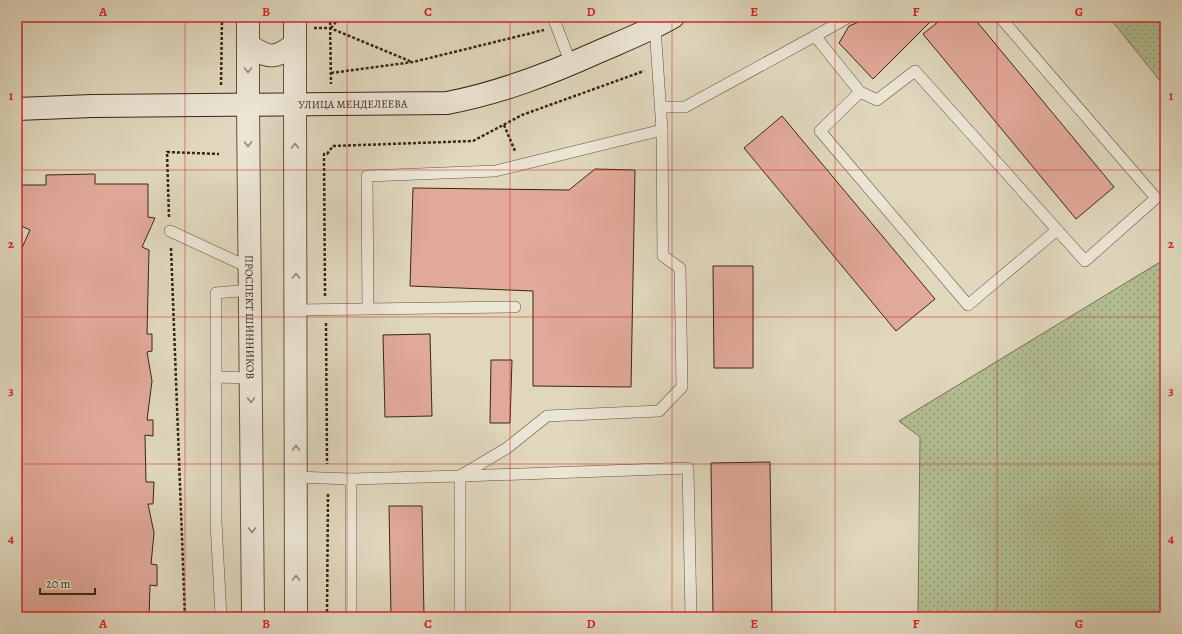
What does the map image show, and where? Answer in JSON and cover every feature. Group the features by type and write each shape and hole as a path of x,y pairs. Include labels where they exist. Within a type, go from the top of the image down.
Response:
{"street":[{"name":"ПРОСПЕКТ ШИННИКОВ","path":"248,17 253,617"},
{"name":"УЛИЦА МЕНДЕЛЕЕВА","path":"17,109 92,106 447,103 476,98 509,88 571,64 664,22"},
{"path":"248,44 264,55 282,54 299,30"},
{"path":"296,617 295,105 299,30"}],"lane":[{"path":"661,107 685,107 849,17"},
{"path":"815,36 860,92 877,100 915,71 1085,261 1156,198 1000,17"},
{"path":"555,21 571,64"},
{"path":"460,476 507,448 547,416 659,411 682,387 680,268 663,256 662,130 658,67 664,22"},
{"path":"860,92 820,131 968,305 1057,230"},
{"path":"368,309 367,176 495,171 662,130"},
{"path":"170,231 250,268"},
{"path":"221,617 216,522 216,293 250,290"},
{"path":"296,310 515,307"},
{"path":"216,377 250,378"},
{"path":"296,477 351,479 688,468 690,617"},
{"path":"460,476 460,617"},
{"path":"351,479 351,617"},
{"path":"225,617 253,617"}],"path":[{"path":"221,85 222,17"},
{"path":"330,17 332,88"},
{"path":"330,28 340,17"},
{"path":"331,73 413,62 549,29 555,21"},
{"path":"299,30 330,28 413,62"},
{"path":"327,617 328,479 324,154 327,154 333,146 473,141 522,115 658,67"},
{"path":"185,617 167,152 219,154"}],"green space":[{"path":"1109,17 1165,17 1165,87"},
{"path":"1165,259 1165,617 918,617 920,437 899,421"}],"building":[{"path":"870,17 935,17 873,79 839,43 849,26"},
{"path":"944,17 973,17 1114,187 1076,219 923,34"},
{"path":"782,116 935,299 896,331 744,148"},
{"path":"595,169 635,170 631,387 533,386 533,291 410,286 413,188 569,190"},
{"path":"95,174 95,184 148,184 148,217 155,218 142,247 149,250 147,334 152,334 152,351 147,352 152,381 147,420 153,420 153,436 145,435 146,482 154,482 153,504 148,504 154,533 151,564 157,565 157,586 150,585 149,617 17,617 17,259 30,230 17,224 17,185 46,185 46,175"},
{"path":"713,266 753,266 753,368 714,368"},
{"path":"430,334 432,416 385,417 383,335"},
{"path":"491,360 512,360 510,423 490,423"},
{"path":"770,462 772,617 713,617 711,463"},
{"path":"389,506 422,506 424,617 391,617"}]}
